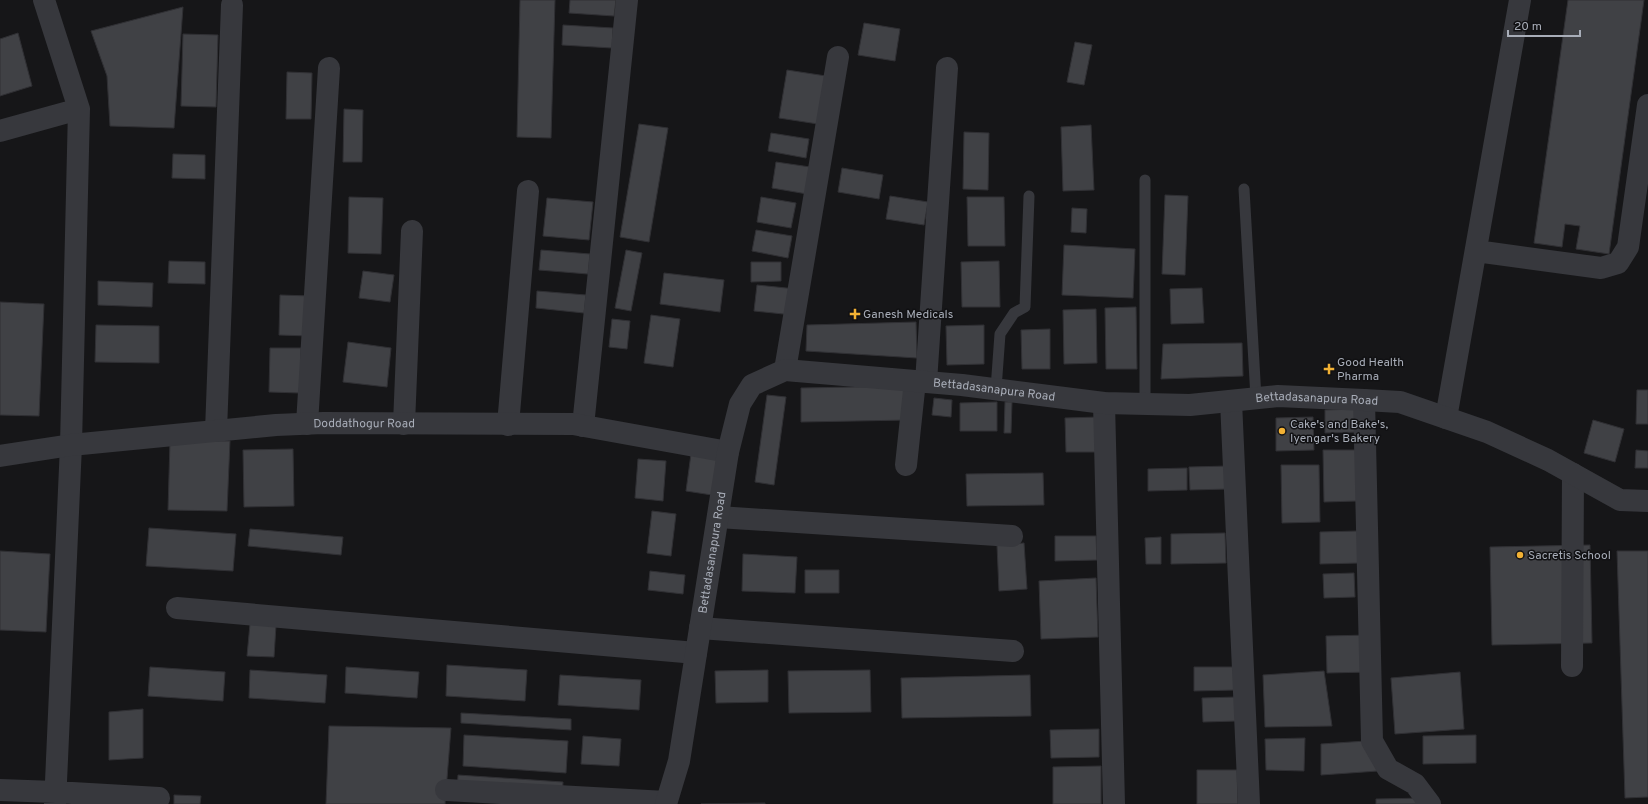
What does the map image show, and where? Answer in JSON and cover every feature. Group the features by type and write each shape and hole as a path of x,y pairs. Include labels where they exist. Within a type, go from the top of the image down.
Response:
{"street":[{"path":"44,0 79,109 71,445 55,798"},
{"path":"583,426 627,0"},
{"path":"1446,418 1520,0"},
{"path":"216,431 232,5"},
{"path":"785,370 838,58"},
{"path":"307,424 328,68"},
{"path":"906,465 921,382 947,68"},
{"path":"1476,251 1601,268 1618,263 1628,246 1648,105"},
{"path":"0,132 79,109"},
{"path":"508,425 528,191"},
{"path":"404,424 412,231"},
{"name":"Bettadasanapura Road","path":"666,803 679,762 728,452 740,404 752,385 785,370 996,389 1104,403 1190,405 1278,396 1400,402 1487,432 1548,460 1620,500 1648,501"},
{"path":"1364,400 1372,741 1388,769 1415,784 1430,804"},
{"path":"1231,401 1249,804"},
{"path":"1104,403 1114,804"},
{"name":"Doddathogur Road","path":"0,456 71,445 307,424 573,424 728,452"},
{"path":"1572,666 1573,474"},
{"path":"718,517 1012,536"},
{"path":"177,608 696,653"},
{"path":"700,628 1013,651"},
{"path":"0,790 55,798 159,798"},
{"path":"446,790 666,803"}],"lane":[{"path":"1145,180 1145,404"},
{"path":"1244,189 1256,398"},
{"path":"996,389 1000,334 1014,313 1025,307 1029,196"}],"building":[{"path":"520,0 555,0 551,138 517,137"},
{"path":"570,0 616,0 614,16 569,13"},
{"path":"1568,0 1644,0 1609,254 1576,249 1580,226 1565,224 1562,247 1534,243"},
{"path":"183,7 174,128 110,126 107,76 91,31"},
{"path":"864,23 900,29 895,61 858,55"},
{"path":"563,25 613,28 612,48 562,45"},
{"path":"18,33 32,86 0,96 0,39"},
{"path":"183,34 218,35 216,107 181,106"},
{"path":"1075,42 1092,45 1084,85 1067,82"},
{"path":"787,70 826,76 818,124 779,118"},
{"path":"287,72 312,73 311,119 286,119"},
{"path":"344,109 363,110 362,162 343,162"},
{"path":"639,124 668,128 649,242 620,237"},
{"path":"1091,125 1094,190 1063,191 1061,127"},
{"path":"964,132 989,133 988,190 963,189"},
{"path":"771,133 809,139 806,158 768,151"},
{"path":"173,154 205,155 205,179 172,178"},
{"path":"776,162 817,168 813,195 772,188"},
{"path":"842,168 883,175 879,199 838,192"},
{"path":"1165,195 1188,196 1185,275 1162,274"},
{"path":"890,196 928,202 924,225 886,219"},
{"path":"349,197 383,198 381,254 348,253"},
{"path":"761,197 796,203 791,228 757,222"},
{"path":"967,197 1004,197 1005,246 968,246"},
{"path":"547,198 593,202 589,240 543,236"},
{"path":"1072,208 1087,209 1086,233 1071,232"},
{"path":"756,230 792,236 788,258 752,251"},
{"path":"1064,245 1135,249 1133,298 1062,295"},
{"path":"541,250 590,254 588,274 539,270"},
{"path":"626,250 642,253 631,311 615,308"},
{"path":"169,261 205,262 205,284 168,283"},
{"path":"999,261 1000,307 962,307 961,262"},
{"path":"751,262 781,262 781,281 751,282"},
{"path":"363,271 394,275 390,302 359,298"},
{"path":"664,273 724,280 720,312 660,304"},
{"path":"98,281 153,283 152,307 98,305"},
{"path":"757,285 796,289 793,315 754,311"},
{"path":"1202,288 1204,323 1171,324 1170,289"},
{"path":"537,291 586,295 584,313 536,308"},
{"path":"280,295 310,296 309,336 279,335"},
{"path":"0,302 44,304 39,416 0,415"},
{"path":"1136,307 1137,369 1106,369 1105,308"},
{"path":"1096,309 1097,363 1064,364 1063,310"},
{"path":"651,315 680,319 673,367 644,363"},
{"path":"612,319 630,321 627,349 609,347"},
{"path":"916,322 917,358 806,351 807,325"},
{"path":"96,325 159,326 159,363 95,362"},
{"path":"984,325 984,364 947,365 946,326"},
{"path":"1050,329 1050,369 1022,369 1021,330"},
{"path":"348,342 391,348 387,387 343,382"},
{"path":"1242,343 1243,376 1161,379 1163,344"},
{"path":"270,348 301,348 300,393 269,392"},
{"path":"907,386 908,420 801,422 801,388"},
{"path":"1637,390 1648,390 1648,424 1636,424"},
{"path":"767,395 786,397 774,485 755,482"},
{"path":"934,398 952,400 951,417 932,415"},
{"path":"997,402 997,431 960,431 960,403"},
{"path":"1005,402 1012,402 1011,433 1004,433"},
{"path":"1357,409 1358,432 1325,433 1325,410"},
{"path":"1099,417 1100,452 1066,452 1065,418"},
{"path":"1313,417 1314,450 1276,451 1276,418"},
{"path":"1593,420 1624,429 1615,462 1584,453"},
{"path":"170,441 230,441 227,511 168,510"},
{"path":"293,449 294,506 244,507 243,450"},
{"path":"1323,450 1356,450 1357,501 1324,502"},
{"path":"1636,450 1648,451 1648,468 1635,468"},
{"path":"691,454 717,457 712,495 686,491"},
{"path":"638,459 666,461 663,501 635,498"},
{"path":"1281,465 1319,465 1320,522 1282,523"},
{"path":"1228,466 1228,489 1190,490 1189,467"},
{"path":"1187,468 1187,490 1148,491 1148,469"},
{"path":"1043,473 1044,505 967,506 966,474"},
{"path":"652,511 676,514 671,556 647,553"},
{"path":"149,528 236,534 233,571 146,566"},
{"path":"250,529 343,537 341,555 248,546"},
{"path":"1358,531 1359,563 1320,564 1320,532"},
{"path":"1225,533 1226,563 1171,564 1171,534"},
{"path":"1055,536 1096,536 1097,560 1055,561"},
{"path":"1161,537 1161,564 1146,564 1145,538"},
{"path":"1024,543 1027,589 999,591 997,545"},
{"path":"1590,545 1592,643 1492,645 1490,547"},
{"path":"0,551 50,554 46,632 0,630"},
{"path":"1617,551 1648,551 1648,797 1625,798"},
{"path":"743,554 797,557 795,593 742,591"},
{"path":"805,570 839,570 839,593 805,593"},
{"path":"650,571 685,575 683,594 648,590"},
{"path":"1354,573 1355,597 1324,598 1323,574"},
{"path":"1096,578 1098,637 1041,639 1039,581"},
{"path":"250,624 276,625 274,657 247,656"},
{"path":"1369,635 1370,672 1327,673 1326,636"},
{"path":"447,665 527,670 525,701 446,696"},
{"path":"150,667 225,672 223,701 148,696"},
{"path":"346,667 419,672 417,698 345,693"},
{"path":"1194,667 1235,667 1236,690 1194,691"},
{"path":"250,670 327,675 325,703 249,698"},
{"path":"768,670 768,702 716,703 715,671"},
{"path":"870,670 871,712 789,713 788,671"},
{"path":"1324,671 1332,726 1265,727 1263,675"},
{"path":"1460,672 1464,729 1395,734 1391,678"},
{"path":"560,675 641,680 639,710 558,705"},
{"path":"1030,675 1031,716 902,718 901,678"},
{"path":"1237,697 1237,721 1203,722 1202,698"},
{"path":"143,709 143,758 109,760 109,712"},
{"path":"461,713 571,719 571,730 461,723"},
{"path":"329,726 451,728 445,804 326,804"},
{"path":"1099,729 1099,757 1051,758 1050,730"},
{"path":"464,735 568,741 566,773 463,766"},
{"path":"1476,735 1476,763 1423,764 1423,736"},
{"path":"583,736 621,739 619,766 581,764"},
{"path":"1305,738 1304,771 1266,770 1265,739"},
{"path":"1366,741 1378,771 1321,775 1321,744"},
{"path":"1101,766 1101,804 1053,804 1053,767"},
{"path":"1197,770 1237,770 1238,804 1197,804"},
{"path":"458,775 563,782 562,800 457,794"},
{"path":"174,795 201,796 200,804 174,804"},
{"path":"1427,798 1427,804 1376,804 1376,799"},
{"path":"765,803 765,804 701,804"}],"place":[{"name":"Ganesh Medicals","path":"855,314"},
{"name":"Good Health Pharma","path":"1329,369"},
{"name":"Cake's and Bake's, Iyengar's Bakery","path":"1282,431"},
{"name":"Sacretis School","path":"1520,555"}]}
